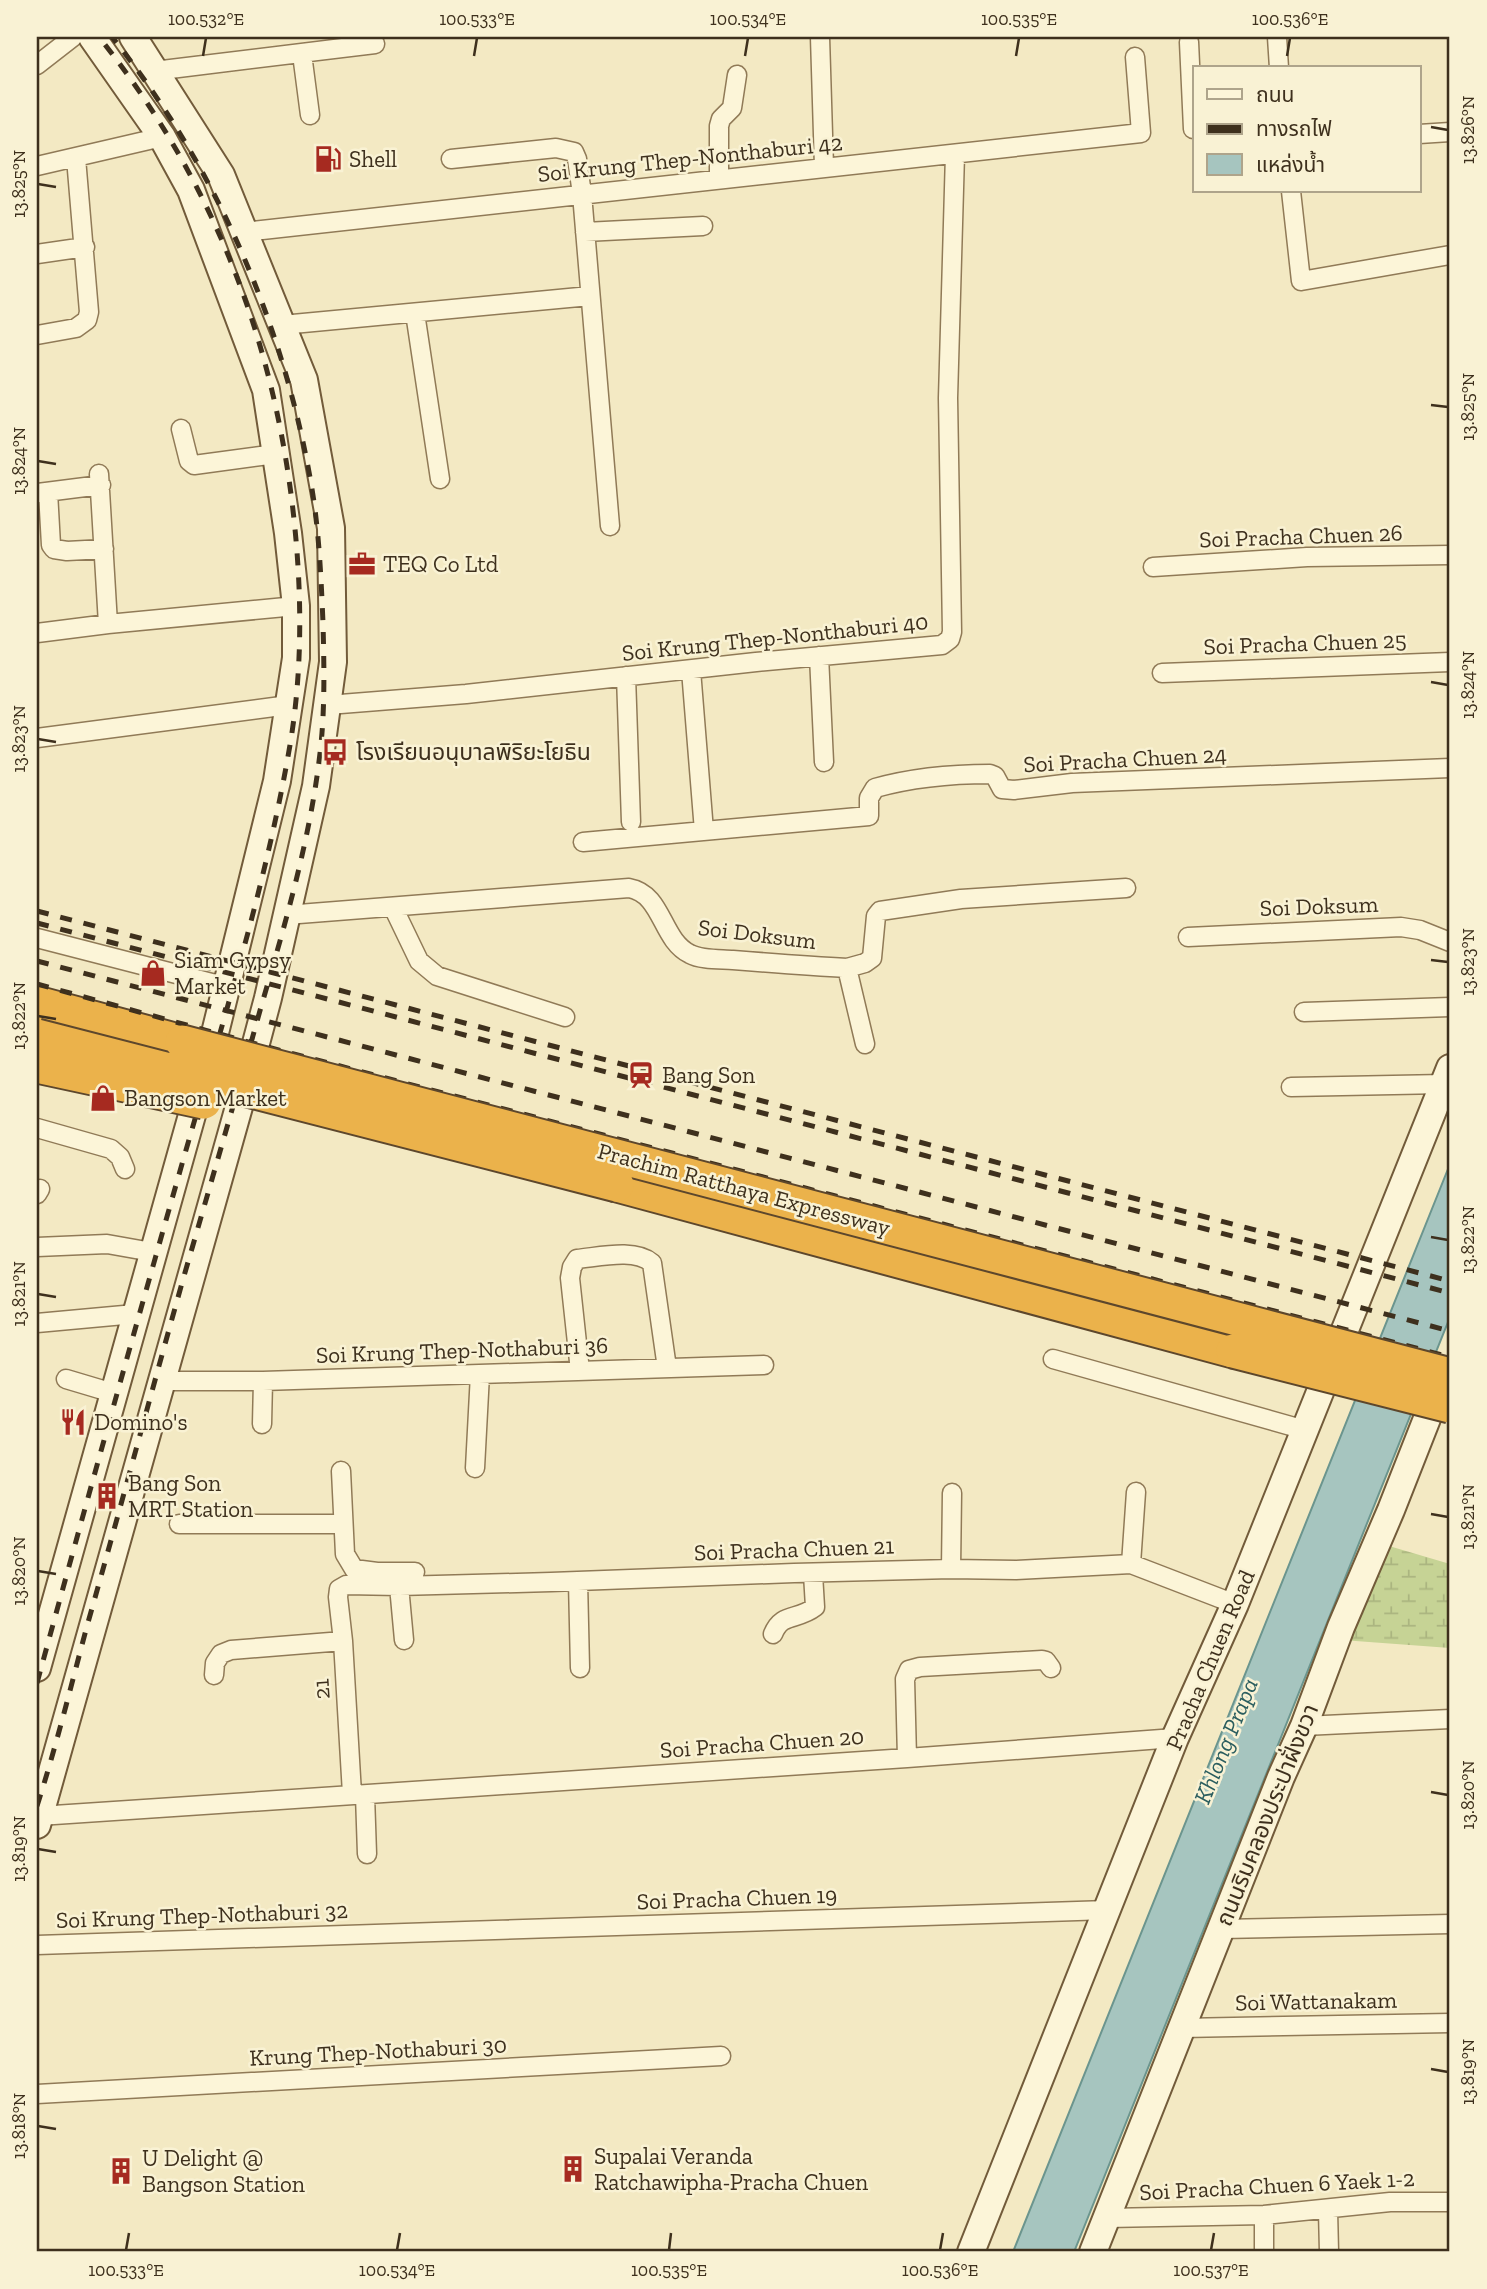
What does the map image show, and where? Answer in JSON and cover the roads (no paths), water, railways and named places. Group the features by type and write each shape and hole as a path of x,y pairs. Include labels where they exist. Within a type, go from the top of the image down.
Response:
{"highway":[{"name":"Prachim Ratthaya Expressway","path":"37,1003 1448,1386"},
{"name":"Prachim Ratthaya Expressway","path":"37,1035 617,1185 1233,1351 1448,1386"},
{"path":"37,1066 183,1097 436,1161 617,1185"}],"main road":[{"path":"37,1668 227,987 277,781 296,658 296,606 288,533 266,390 191,190 162,137 92,37"},
{"path":"38,1821 242,1096 316,786 333,662 331,528 304,380 221,175 132,37"},
{"path":"276,451 289,454 306,451 315,441"},
{"path":"37,1030 373,1136 693,1217 1323,1385"},
{"name":"Pracha Chuen Road","path":"971,2252 1175,1738 1235,1604 1447,1076"},
{"name":"ถนนริมคลองประปาฝั่งขวา","path":"1093,2252 1281,1777 1304,1726 1340,1627 1448,1386"},
{"path":"85,1495 125,1507"}],"street":[{"path":"37,65 73,37"},
{"path":"820,37 824,167"},
{"path":"1277,37 1279,66"},
{"path":"1189,42 1193,112"},
{"path":"154,71 375,44"},
{"path":"302,54 310,115"},
{"name":"Soi Krung Thep-Nonthaburi 42","path":"244,232 1141,133 1135,57"},
{"path":"719,178 719,127 721,120 732,108 737,75"},
{"path":"1420,134 1450,132"},
{"path":"37,166 162,137"},
{"path":"452,159 556,148 574,152 582,194 610,526"},
{"name":"Soi Krung Thep-Nonthaburi 40","path":"328,705 466,694 942,645 950,639 952,549 948,398 955,154"},
{"path":"37,335 76,328 87,320 89,312 76,158"},
{"path":"1291,192 1301,281 1450,256"},
{"path":"585,232 703,226"},
{"path":"37,254 85,247"},
{"path":"282,326 590,296"},
{"path":"415,313 440,479"},
{"path":"181,429 189,461 194,465 276,451"},
{"path":"104,549 54,549 51,545 42,492 100,479 104,549 108,624"},
{"name":"Soi Pracha Chuen 26","path":"1153,567 1307,558 1450,555"},
{"path":"37,633 296,606"},
{"path":"819,656 824,762"},
{"name":"Soi Pracha Chuen 25","path":"1162,673 1450,662"},
{"path":"691,670 705,831"},
{"path":"626,676 631,822"},
{"path":"37,738 289,705"},
{"name":"Soi Pracha Chuen 24","path":"583,842 869,816 869,797 875,788 947,776 990,774 995,776 1002,789 1014,790 1072,783 1450,768"},
{"name":"Soi Doksum","path":"286,915 629,888 641,890 650,899 674,940 690,954 847,968"},
{"path":"865,1044 847,968 872,958 876,916 880,911 961,900 1126,888"},
{"path":"393,907 419,961 437,975 565,1017"},
{"name":"Soi Doksum","path":"1188,937 1401,927 1420,930 1450,942"},
{"path":"37,938 227,987"},
{"path":"1304,1012 1450,1007"},
{"path":"1291,1087 1447,1076"},
{"path":"37,1128 111,1149 120,1157 125,1169"},
{"path":"37,1247 107,1244 152,1252"},
{"path":"580,1371 570,1278 572,1267 577,1259 628,1255 645,1256 652,1263 667,1368"},
{"path":"37,1323 135,1314"},
{"path":"1053,1359 1305,1430"},
{"name":"Soi Krung Thep-Nothaburi 36","path":"161,1381 263,1381 764,1365"},
{"path":"475,1468 480,1374"},
{"path":"66,1380 113,1393"},
{"path":"262,1424 263,1381"},
{"path":"341,1471 345,1554 351,1566 377,1579 415,1572"},
{"path":"1131,1564 1136,1492"},
{"path":"951,1569 952,1493"},
{"path":"179,1524 343,1524"},
{"name":"Soi Pracha Chuen 21","path":"346,1585 377,1579 399,1586 951,1569 1016,1570 1131,1564 1235,1604"},
{"path":"773,1634 777,1623 815,1607 813,1574"},
{"path":"578,1581 580,1668"},
{"name":"21","path":"346,1585 339,1589 338,1597 367,1854"},
{"path":"399,1586 404,1640"},
{"path":"214,1675 215,1663 220,1654 231,1650 343,1641"},
{"path":"907,1758 905,1679 909,1670 920,1667 1042,1660 1051,1668"},
{"path":"1304,1726 1450,1719"},
{"name":"Soi Pracha Chuen 20","path":"38,1821 359,1795 1175,1738"},
{"name":"Soi Pracha Chuen 19","path":"368,1935 1108,1910"},
{"path":"1222,1929 1450,1924"},
{"name":"Soi Krung Thep-Nothaburi 32","path":"37,1945 368,1935"},
{"name":"Soi Wattanakam","path":"1182,2028 1450,2023"},
{"name":"Krung Thep-Nothaburi 30","path":"37,2094 721,2056"},
{"name":"Soi Pracha Chuen 6 Yaek 1-2","path":"1107,2218 1264,2215 1390,2202 1450,2202"},
{"path":"1328,2210 1329,2252"},
{"path":"1264,2215 1264,2252"}],"water":[{"name":"Khlong Prapa","path":"1450,1164 1450,1317 1074,2252 1013,2252"}],"railway":[{"path":"37,1683 256,901 290,745 299,664 300,610 295,529 286,461 273,395 255,330 207,207 176,149 140,92 99,37"},
{"path":"37,1806 289,909 305,844 317,777 323,714 323,623 316,518 299,423 283,363 240,248 213,192 183,138 112,37"},
{"path":"37,911 1450,1281"},
{"path":"37,923 1450,1293"},
{"path":"37,961 1450,1331"},
{"path":"37,984 256,1044 1450,1357"}],"place":[{"name":"Shell","path":"328,159"},
{"name":"TEQ Co Ltd","path":"362,564"},
{"name":"โรงเรียนอนุบาลพิริยะโยธิน","path":"335,752"},
{"name":"Siam Gypsy Market","path":"153,973"},
{"name":"Bang Son","path":"641,1075"},
{"name":"Bangson Market","path":"103,1098"},
{"name":"Domino's","path":"73,1422"},
{"name":"Bang Son MRT Station","path":"107,1496"},
{"name":"Supalai Veranda Ratchawipha-Pracha Chuen","path":"573,2169"},
{"name":"U Delight @ Bangson Station","path":"121,2171"}]}
